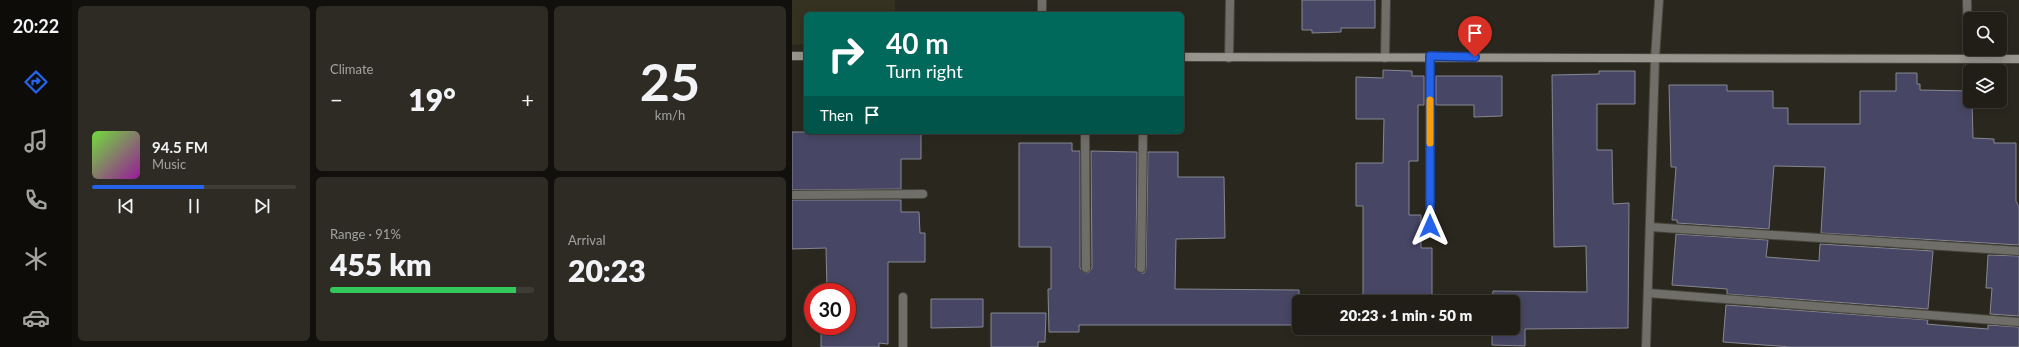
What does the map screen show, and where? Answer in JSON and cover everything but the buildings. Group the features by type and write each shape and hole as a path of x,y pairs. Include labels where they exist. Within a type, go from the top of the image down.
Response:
{"street":[{"path":"1042,0 1042,12"},
{"path":"1230,0 1230,58"},
{"path":"1385,58 1386,0"},
{"path":"1646,347 1655,58 1659,0"},
{"path":"1968,0 1968,59"},
{"path":"792,56 804,56"},
{"path":"1184,57 1385,58 1430,56 2019,59"},
{"path":"1430,56 1430,226"},
{"path":"1085,134 1086,268"},
{"path":"1141,268 1143,134"},
{"path":"792,195 923,194"},
{"path":"1650,227 2019,251"},
{"path":"1648,293 2019,322"},
{"path":"903,297 903,347"}],"shaded area":[{"path":"792,0 895,0 895,12 804,12 804,44 792,45"}],"slow traffic":[{"path":"1430,100 1430,143"}],"route":[{"path":"1430,226 1430,56 1475,57"}]}
